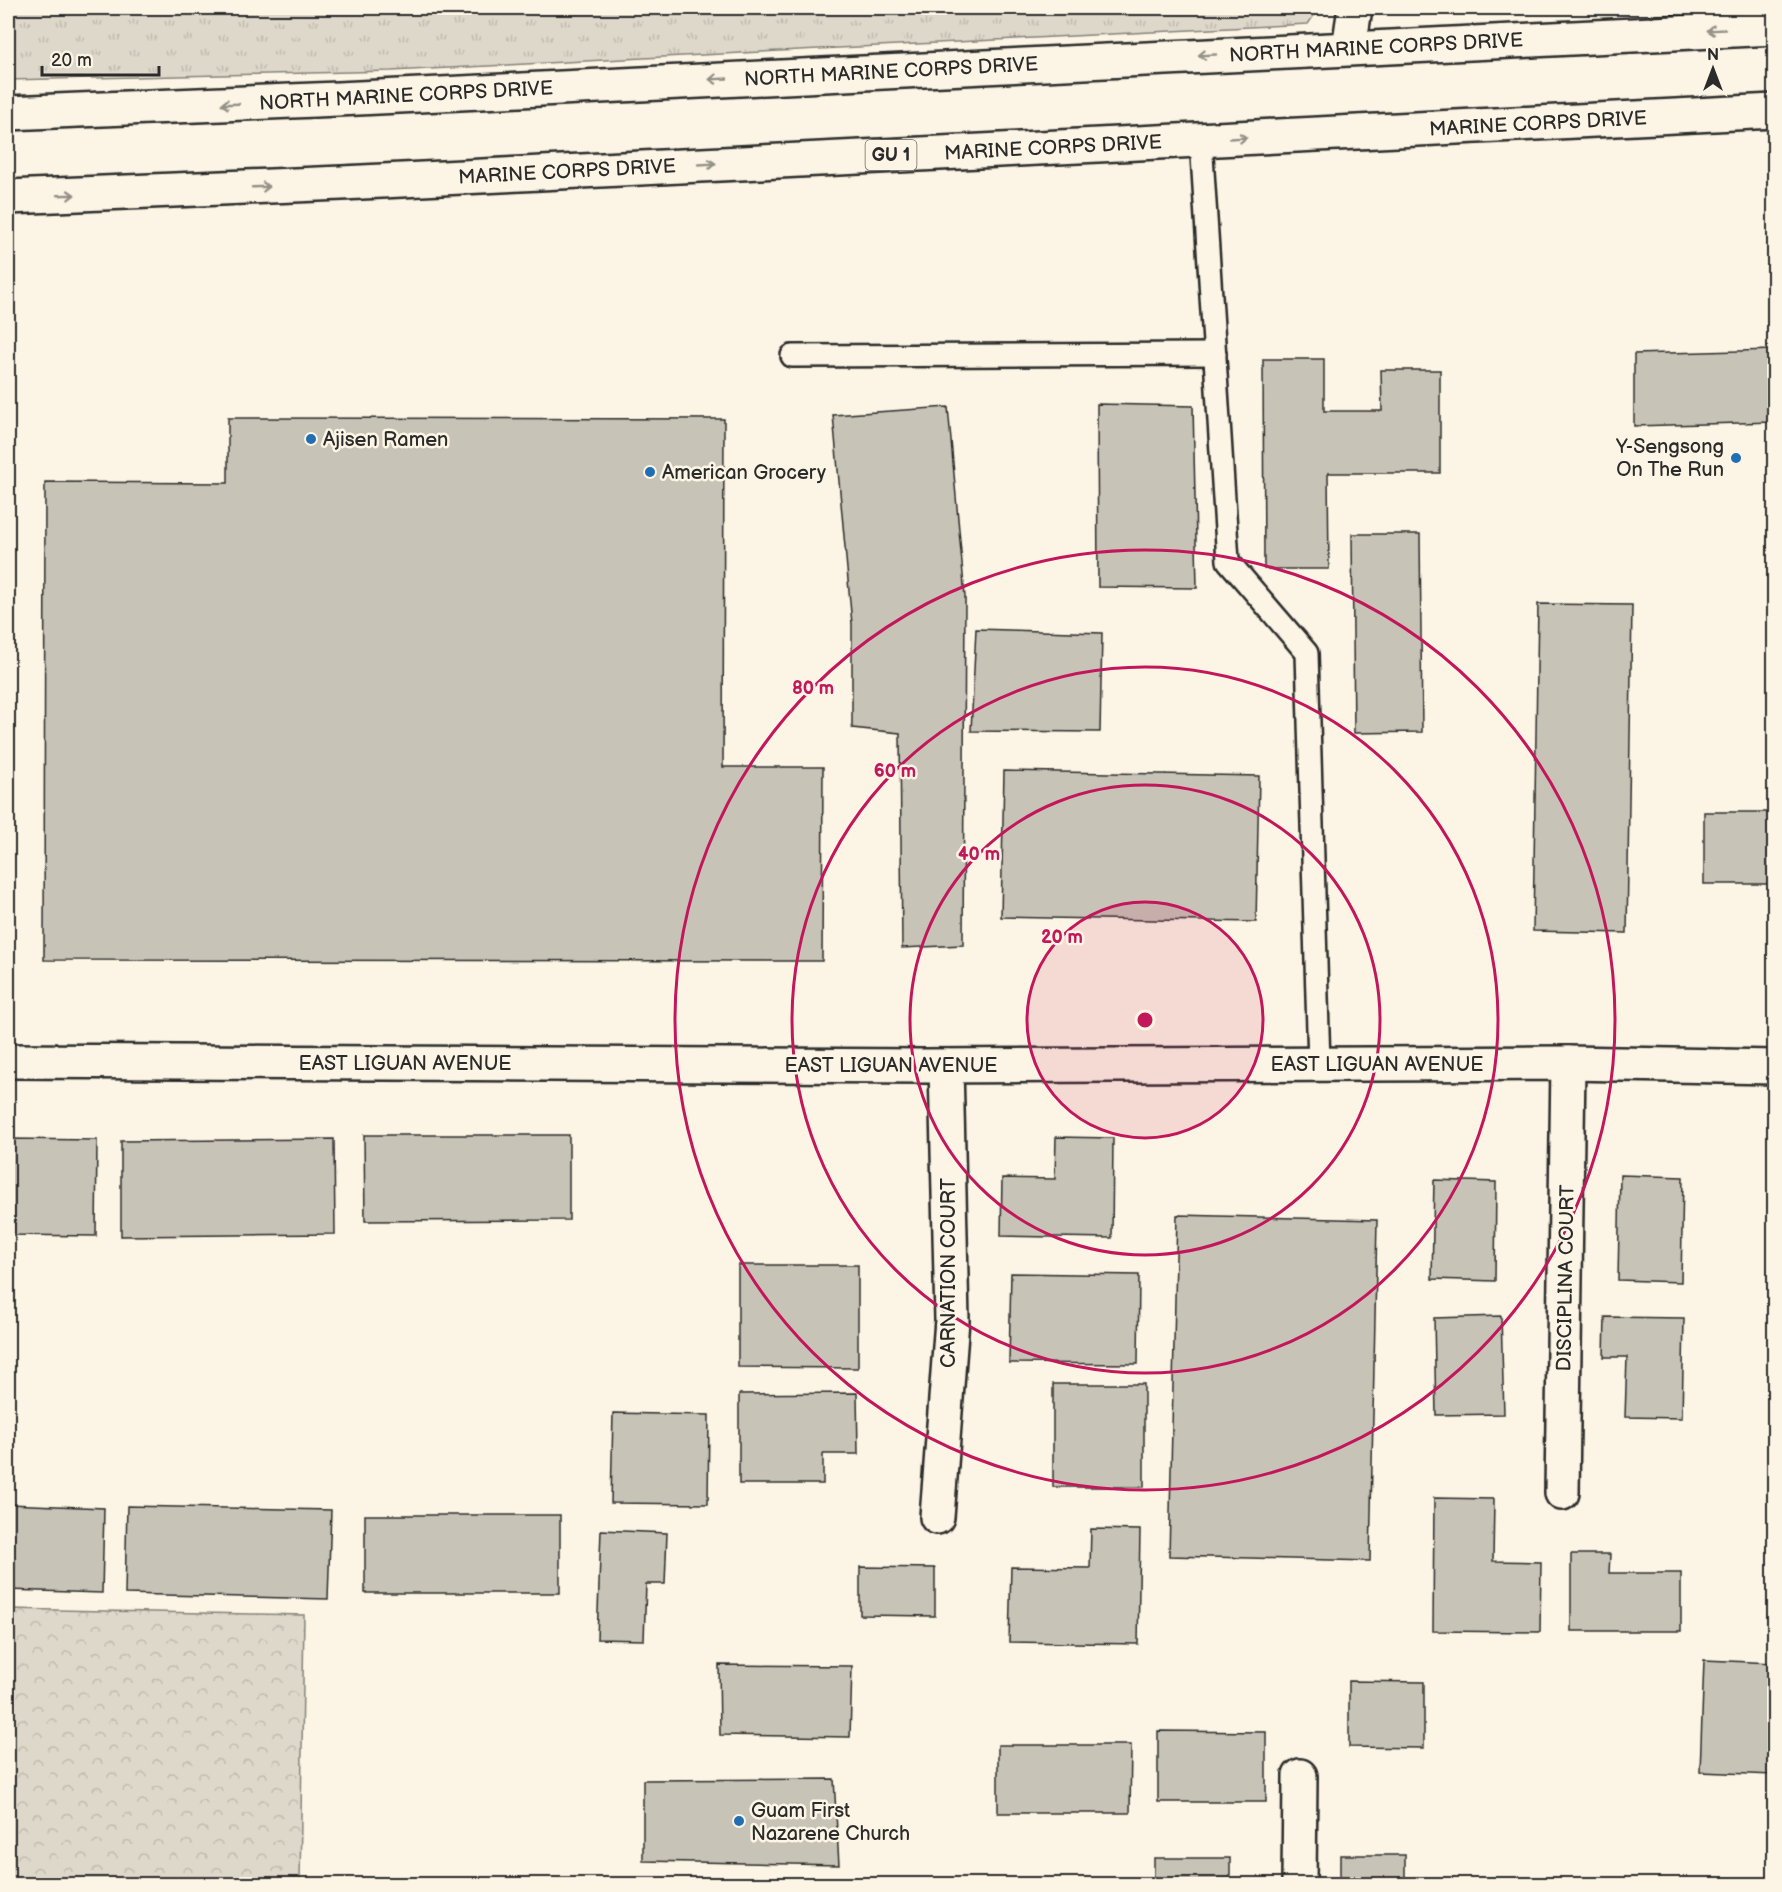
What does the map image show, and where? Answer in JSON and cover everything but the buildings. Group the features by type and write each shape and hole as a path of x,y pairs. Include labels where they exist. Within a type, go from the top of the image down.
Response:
{"main road":[{"path":"1349,48 1355,8"},
{"name":"NORTH MARINE CORPS DRIVE","path":"8,113 326,100 1774,28"},
{"name":"MARINE CORPS DRIVE","path":"8,197 342,183 1774,111"},
{"name":"EAST LIGUAN AVENUE","path":"8,1061 946,1066 1568,1063 1774,1066"},
{"name":"DISCIPLINA COURT","path":"1562,1493 1568,1063"},
{"name":"CARNATION COURT","path":"937,1517 952,1320 946,1066"},
{"path":"1299,1884 1300,1776"}],"lane":[{"path":"1201,140 1228,561 1307,653 1319,1065"},
{"path":"792,356 1215,354"}],"green space":[{"path":"8,8 1319,8 1308,24 391,71 8,80"},
{"path":"8,1609 304,1615 300,1884 8,1884"}],"place":[{"name":"Ajisen Ramen","path":"311,439"},
{"name":"Y-Sengsong On The Run","path":"1736,458"},
{"name":"American Grocery","path":"650,472"},
{"name":"Guam First Nazarene Church","path":"739,1821"}]}
